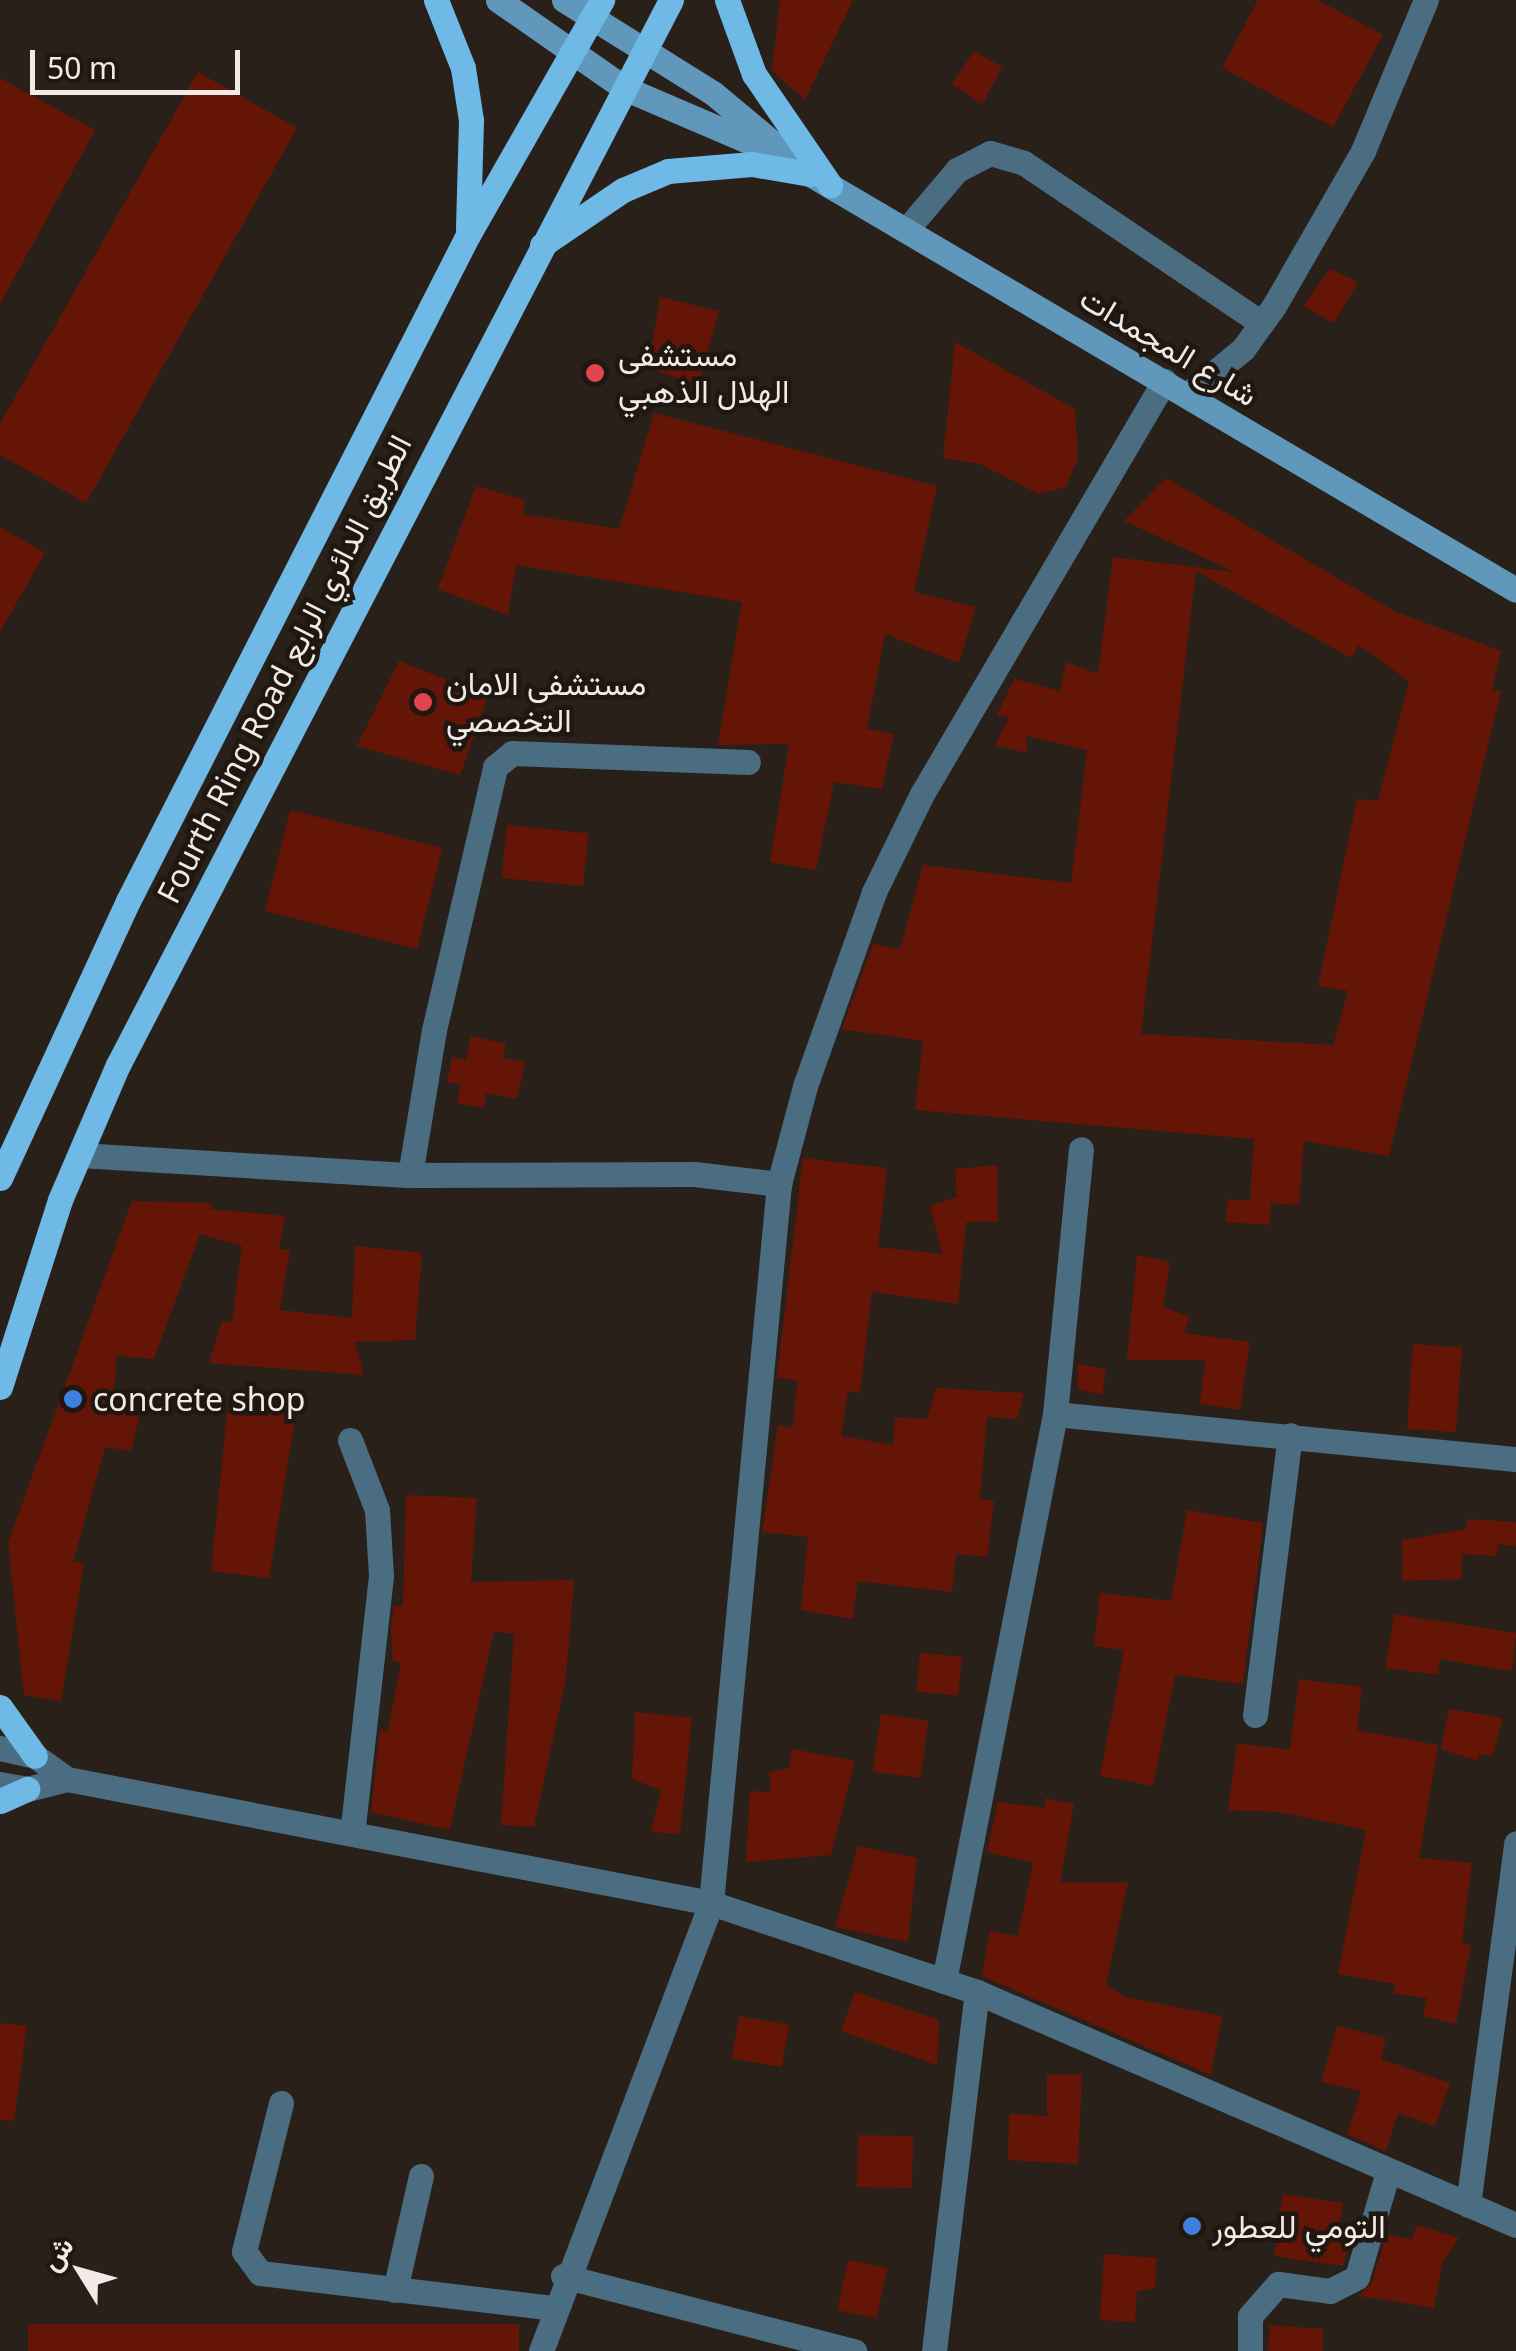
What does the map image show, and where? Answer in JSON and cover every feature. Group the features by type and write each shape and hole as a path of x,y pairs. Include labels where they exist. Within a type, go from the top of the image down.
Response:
{"main road":[{"path":"436,0 463,68 470,120 468,235"},
{"name":"شارع المجمدات","path":"498,0 624,88 810,172 1516,590"},
{"name":"شارع المجمدات","path":"564,0 597,7 810,172"},
{"name":"Fourth Ring Road الطريق الدائري الرابع","path":"0,1387 80,1154 185,930 670,0"},
{"path":"727,0 754,74 810,172"},
{"name":"Fourth Ring Road الطريق الدائري الرابع","path":"0,1178 128,902 468,235 597,7"},
{"path":"538,248 622,190 668,171 752,164 810,172"},
{"path":"0,1707 36,1756"},
{"path":"0,1800 26,1789"}],"street":[{"path":"1187,395 1261,323 1362,151 1426,0"},
{"path":"907,229 957,170 990,154 1024,163 1261,323"},
{"path":"541,2351 563,2276 712,1903 779,1184 838,984 882,875 1164,381"},
{"path":"410,1175 434,1030 495,767 512,753 748,762"},
{"path":"944,1981 1055,1414 1082,1149"},
{"path":"80,1154 410,1175 694,1174 779,1184"},
{"path":"1055,1414 1516,1460"},
{"path":"1255,1715 1290,1435"},
{"path":"350,1440 376,1510 381,1576 352,1833"},
{"path":"0,1748 36,1756 67,1778 712,1903 976,1992 1387,2175 1516,2225"},
{"path":"0,1784 26,1789 67,1778"},
{"path":"1468,2206 1516,1842"},
{"path":"934,2351 976,1992"},
{"path":"281,2103 244,2250 260,2273 553,2308"},
{"path":"1250,2351 1250,2316 1278,2284 1330,2290 1357,2277 1387,2175"},
{"path":"395,2290 421,2176"},
{"path":"563,2276 854,2351"}],"building":[{"path":"780,0 853,0 805,100 772,71"},
{"path":"1258,0 1318,0 1383,35 1333,127 1222,68"},
{"path":"974,51 1002,67 982,105 952,84"},
{"path":"198,72 297,128 86,503 0,455 0,424"},
{"path":"0,78 95,130 0,304"},
{"path":"1330,269 1358,282 1334,323 1303,306"},
{"path":"660,297 719,311 698,385 648,368"},
{"path":"955,342 1075,409 1078,458 1066,487 1039,494 980,464 943,458"},
{"path":"654,413 937,486 914,592 976,607 959,663 885,634 867,729 894,734 882,789 834,782 816,870 770,862 789,744 718,745 742,602 516,565 508,615 438,589 476,486 525,500 523,514 619,529"},
{"path":"1166,478 1394,611 1501,651 1492,690 1501,691 1389,1156 1304,1141 1299,1205 1271,1203 1270,1225 1226,1222 1228,1199 1250,1201 1254,1139 915,1110 923,1041 842,1029 873,944 900,949 923,865 1071,883 1087,750 1026,736 1027,753 995,745 1009,718 997,715 1014,679 1060,691 1066,662 1098,674 1113,557 1235,572 1124,521","holes":["1196,571 1351,658 1359,645 1409,681 1378,801 1357,799 1318,986 1348,991 1333,1045 1141,1034"]},
{"path":"0,527 45,553 0,632"},
{"path":"399,661 488,696 460,775 357,746"},
{"path":"290,810 442,848 417,949 265,911"},
{"path":"507,825 589,834 583,886 501,878"},
{"path":"471,1036 506,1044 503,1058 525,1062 517,1099 486,1093 484,1108 457,1103 461,1084 447,1082 452,1057 466,1060"},
{"path":"803,1158 887,1168 878,1247 942,1254 930,1206 957,1197 955,1169 998,1165 998,1222 966,1222 958,1304 872,1292 860,1393 848,1391 841,1436 893,1445 895,1417 927,1419 936,1388 1024,1393 1017,1419 987,1417 980,1499 994,1501 987,1557 956,1554 952,1592 858,1581 853,1619 801,1610 808,1537 762,1532 778,1425 792,1428 798,1381 777,1377"},
{"path":"132,1201 212,1203 210,1209 285,1216 279,1249 290,1250 280,1310 352,1318 355,1246 422,1253 415,1340 355,1342 364,1375 209,1363 222,1321 232,1322 242,1246 200,1234 154,1359 117,1356 114,1389 145,1393 131,1451 105,1447 73,1562 84,1563 61,1701 24,1695 8,1543"},
{"path":"1137,1255 1170,1262 1163,1307 1190,1317 1184,1333 1250,1342 1240,1410 1200,1404 1205,1360 1127,1360"},
{"path":"1413,1344 1462,1347 1456,1432 1407,1429"},
{"path":"1078,1364 1106,1369 1102,1395 1078,1389"},
{"path":"228,1404 296,1413 269,1578 211,1571"},
{"path":"406,1495 477,1498 471,1582 574,1580 566,1678 534,1827 501,1825 514,1634 494,1631 450,1830 371,1812 380,1730 388,1731 401,1662 393,1661 391,1629 394,1606 403,1606"},
{"path":"1187,1510 1263,1523 1243,1684 1175,1675 1153,1786 1100,1776 1124,1650 1094,1646 1100,1593 1171,1601"},
{"path":"1467,1519 1516,1522 1516,1546 1499,1544 1496,1556 1462,1554 1462,1579 1402,1581 1402,1540 1467,1529"},
{"path":"1394,1614 1516,1633 1512,1671 1440,1659 1438,1675 1386,1668"},
{"path":"920,1653 962,1657 958,1696 917,1692"},
{"path":"1299,1679 1362,1687 1357,1730 1438,1745 1419,1858 1472,1863 1462,1943 1471,1945 1456,2024 1423,2016 1427,1998 1393,1993 1395,1984 1338,1974 1366,1830 1279,1812 1228,1810 1237,1743 1290,1750"},
{"path":"1449,1709 1503,1718 1492,1756 1479,1754 1478,1761 1441,1749"},
{"path":"635,1712 692,1718 680,1834 651,1832 661,1790 632,1779"},
{"path":"881,1714 929,1721 920,1778 873,1771"},
{"path":"792,1749 855,1761 831,1855 746,1862 750,1791 771,1792 769,1772 789,1768"},
{"path":"1045,1798 1074,1804 1060,1882 1128,1882 1106,1985 1125,1997 1222,2016 1211,2075 982,1976 990,1931 1018,1936 1033,1863 987,1852 998,1802 1044,1808"},
{"path":"858,1846 917,1858 908,1942 835,1927"},
{"path":"855,1992 939,2020 937,2065 841,2031"},
{"path":"739,2016 789,2025 782,2067 732,2058"},
{"path":"0,2023 27,2026 14,2121 0,2120"},
{"path":"1337,2026 1386,2038 1381,2059 1450,2083 1435,2126 1398,2113 1386,2151 1347,2134 1361,2091 1321,2082"},
{"path":"1082,2074 1078,2164 1008,2160 1009,2114 1047,2116 1047,2075"},
{"path":"858,2135 913,2136 912,2188 857,2187"},
{"path":"1283,2194 1343,2203 1339,2227 1354,2229 1343,2266 1274,2256"},
{"path":"1417,2225 1459,2238 1442,2264 1434,2308 1359,2296 1372,2282 1386,2235 1412,2239"},
{"path":"1104,2254 1157,2258 1155,2288 1137,2291 1135,2322 1100,2320"},
{"path":"848,2260 887,2268 877,2318 837,2310"},
{"path":"28,2324 519,2324 519,2351 28,2351"},
{"path":"1270,2325 1323,2329 1323,2351 1268,2351"}],"place":[{"name":"مستشفى الهلال الذهبي","path":"595,373"},
{"name":"مستشفى الامان التخصصي","path":"423,702"},
{"name":"concrete shop","path":"73,1399"},
{"name":"التومي للعطور","path":"1192,2226"}]}
